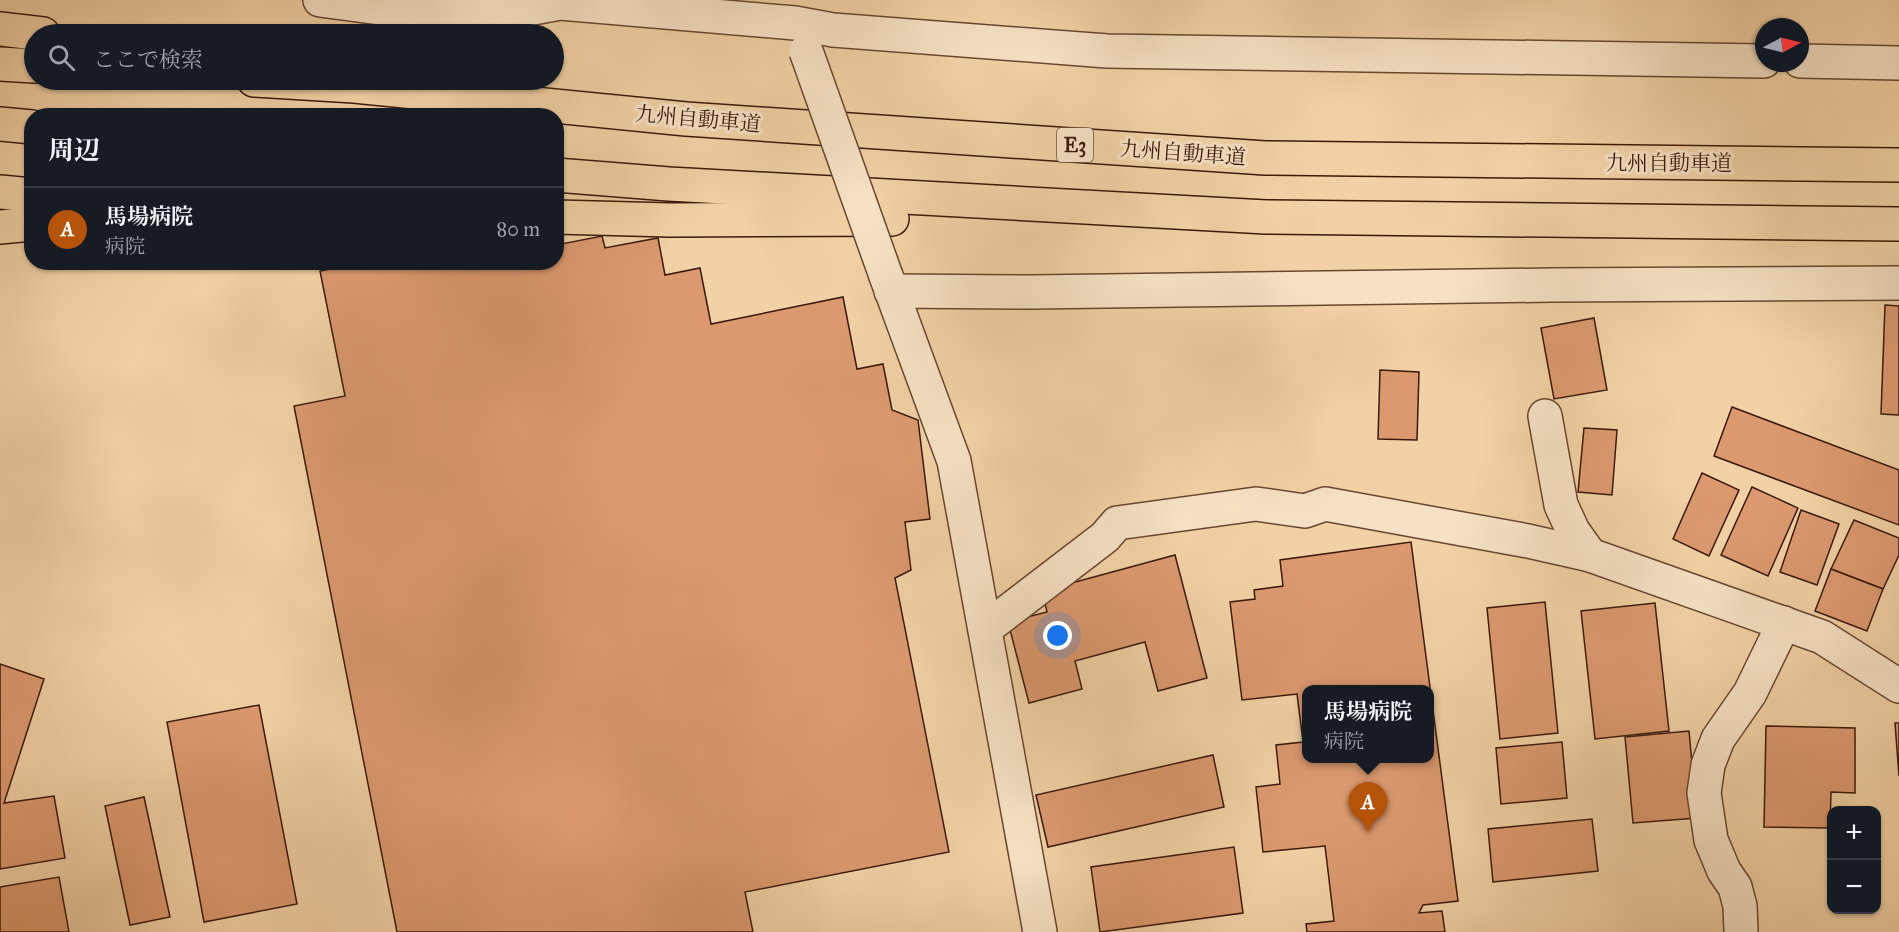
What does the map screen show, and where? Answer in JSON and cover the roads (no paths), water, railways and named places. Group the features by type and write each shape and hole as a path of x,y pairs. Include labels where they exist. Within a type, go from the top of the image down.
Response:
{"highway":[{"path":"0,29 24,32"},
{"path":"0,64 24,65"},
{"name":"九州自動車道","path":"394,90 686,119 1265,158 1899,165"},
{"path":"0,124 24,126"},
{"path":"564,176 669,184 1266,217"},
{"path":"0,192 24,194"},
{"path":"564,217 682,220 1266,217 1899,225"},
{"path":"0,227 24,225"}],"street":[{"path":"320,0 402,11 496,15 557,2 833,30 1107,51 1755,61"},
{"path":"796,25 954,461 1040,932"},
{"path":"1809,61 1899,63"},
{"path":"889,283 1044,292 1899,283"},
{"path":"1545,416 1561,505 1573,531 1590,555"},
{"path":"986,629 1105,537 1117,523 1256,504 1305,511 1325,504 1528,541 1590,555 1822,637 1895,674"},
{"path":"1741,932 1740,906 1735,887 1724,871 1711,840 1704,793 1708,765 1718,739 1749,693 1784,623"}],"place":[{"name":"馬場病院","path":"1368,832"}]}
